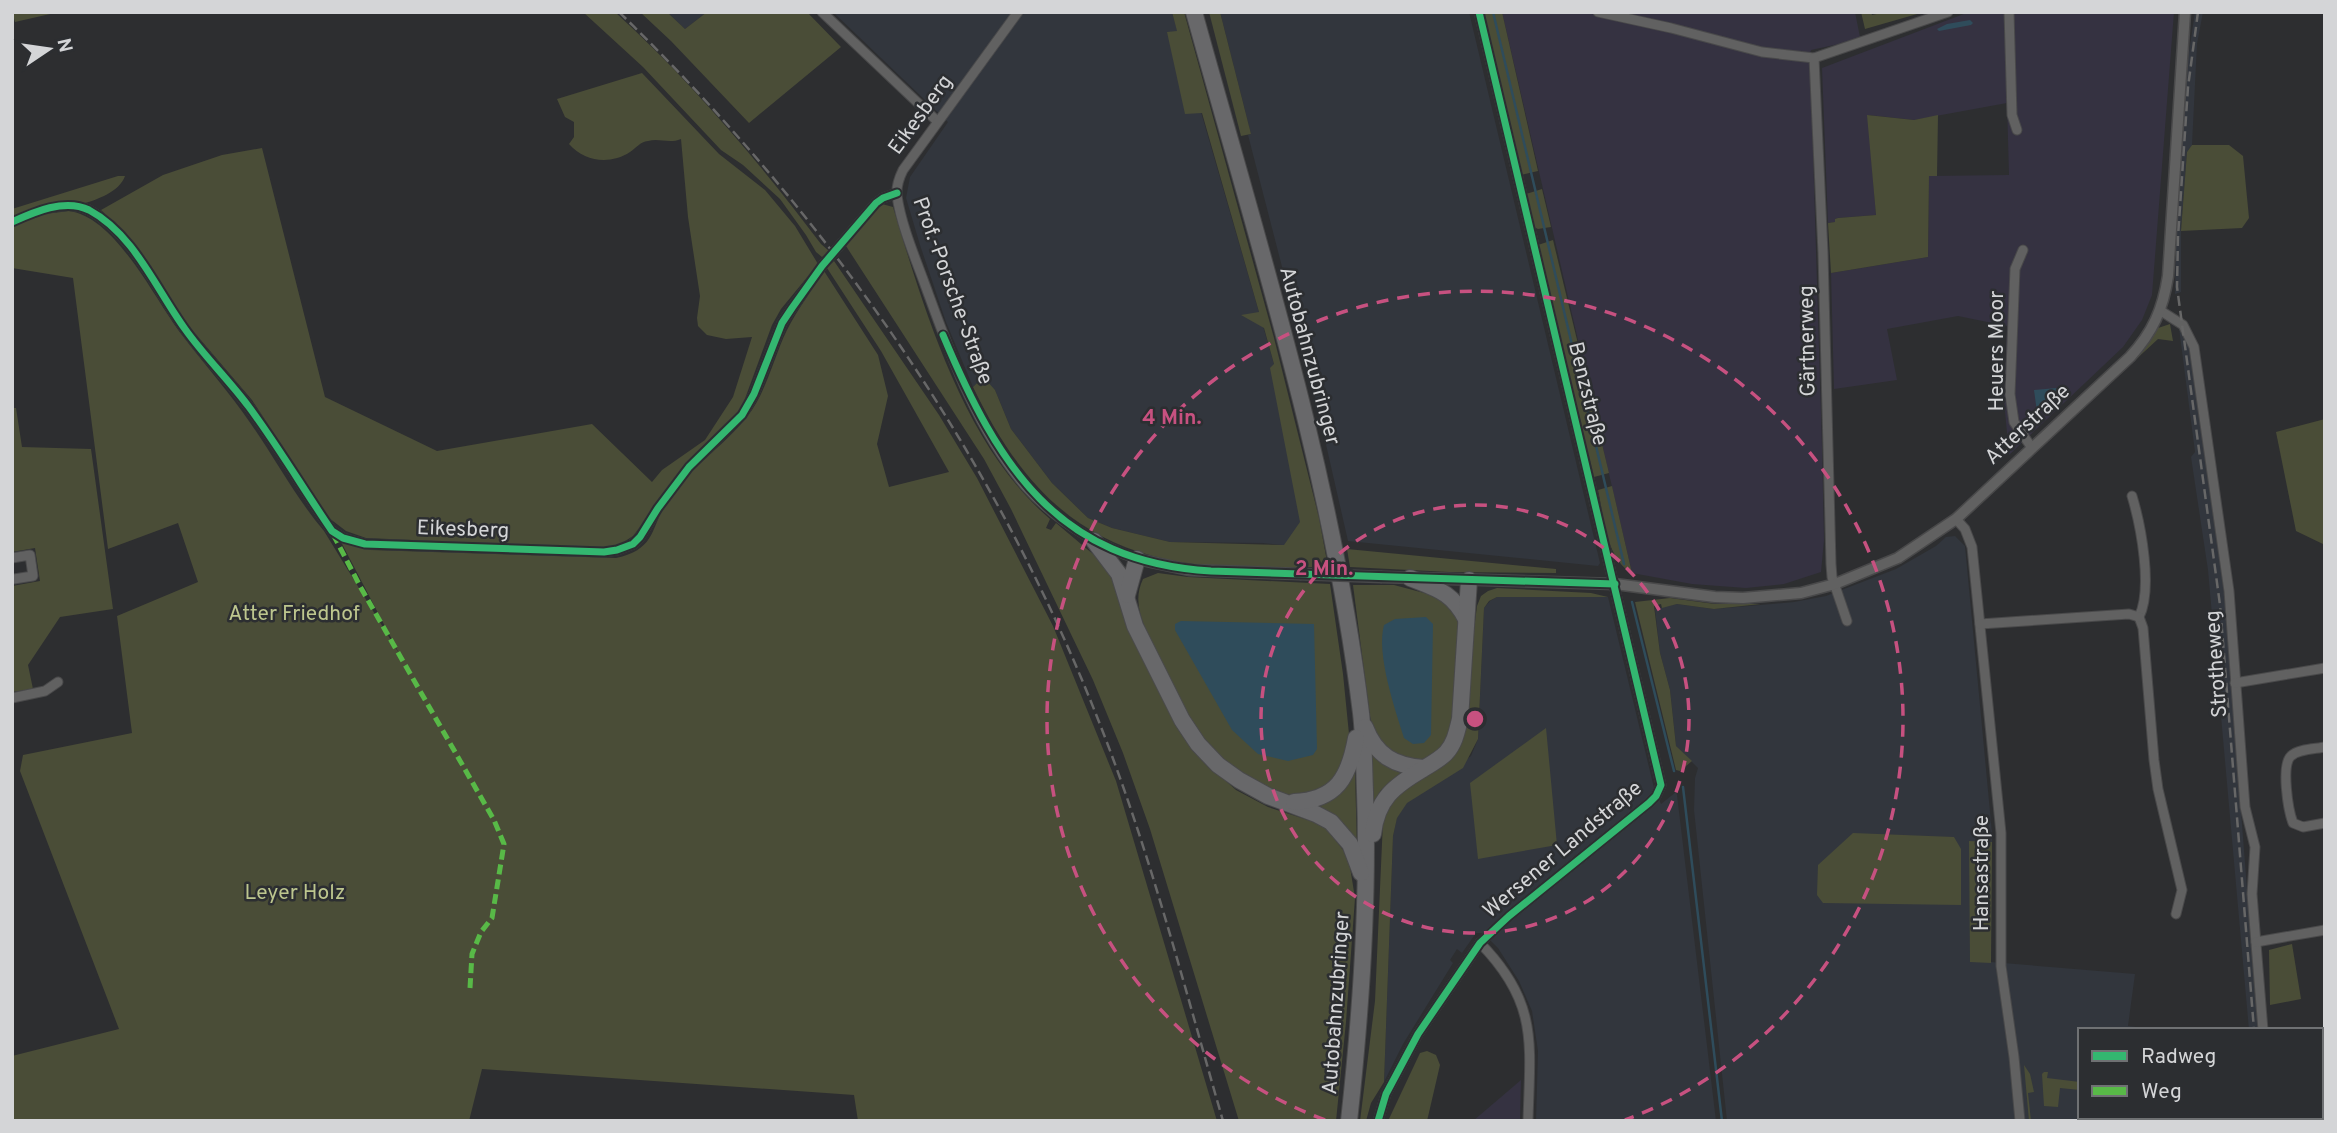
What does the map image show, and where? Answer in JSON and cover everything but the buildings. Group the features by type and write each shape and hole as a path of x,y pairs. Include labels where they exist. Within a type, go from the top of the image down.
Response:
{"highway":[{"name":"Autobahnzubringer","path":"1194,12 1319,474 1341,585 1361,715"},
{"path":"1094,541 1119,574 1135,626 1182,720 1198,744 1218,765 1239,780 1268,796 1331,822 1350,844 1366,889"},
{"path":"1126,597 1137,559"},
{"path":"1410,578 1451,596 1466,619"},
{"path":"1366,889 1375,819 1380,805 1402,782 1446,753 1456,738 1460,719 1469,580"},
{"path":"1361,715 1370,739 1381,754 1401,765 1424,768"},
{"path":"1288,803 1309,802 1324,797 1346,776 1352,761 1361,715"},
{"path":"1361,715 1366,889"},
{"name":"Autobahnzubringer","path":"1349,1121 1366,889"}],"street":[{"path":"822,12 937,121"},
{"name":"Eikesberg","path":"12,222 36,211 70,206 87,209 124,239 185,330 250,408 332,531 342,538 365,544 604,552 617,550 633,544 640,537 657,508 689,467 742,415 754,394 782,323 792,308 822,266 876,203 897,193 903,170 1018,12"},
{"name":"Benzstraße","path":"1479,12 1661,785"},
{"path":"1598,12 1762,52 1814,58 1948,12"},
{"path":"2009,12 2012,115 2017,130"},
{"name":"Atterstraße","path":"1615,584 1715,597 1743,598 1801,593 1835,584 1898,558 1956,519 2130,357 2153,328 2161,311 2168,276 2185,12"},
{"name":"Gärtnerweg","path":"1814,58 1823,253 1831,564 1847,621"},
{"name":"Prof.-Porsche-Straße","path":"897,193 943,335 961,378 991,436 1026,486 1046,507 1094,541 1137,559 1189,570 1615,584"},
{"name":"Heuers Moor","path":"2023,250 2015,269 2010,394 2014,422 2032,448"},
{"name":"Strotheweg","path":"2161,311 2183,325 2194,347 2229,592 2245,807 2255,847 2252,884 2263,1028"},
{"path":"2132,496 2141,533 2145,605 2139,617 2143,628 2157,779 2182,890 2176,914"},
{"name":"Hansastraße","path":"1956,519 1965,529 1972,547 2001,833 2001,966 2020,1121"},
{"path":"13,576 33,576 30,555 17,558"},
{"path":"1980,624 2129,614 2139,617"},
{"path":"2235,683 2325,668"},
{"path":"12,698 45,691 58,682"},
{"path":"2325,747 2296,752 2289,757 2286,767 2289,814 2293,823 2303,827 2325,823"},
{"name":"Wersener Landstraße","path":"1378,1121 1387,1094 1418,1034 1480,943 1509,916 1649,803 1661,785"},
{"path":"2256,942 2325,930"},
{"path":"1480,943 1515,990 1526,1013 1530,1049 1528,1121"}],"shaded area":[{"path":"667,12 707,12 685,29"},
{"path":"833,12 1172,12 1274,364 1318,549 1263,543 1170,542 1112,528 1088,518 1052,483 1011,429 995,390 980,380 973,387 946,322 906,198 910,177 948,122"},
{"path":"1220,12 1469,12 1600,563 1598,566 1348,541 1312,383 1248,135 1251,134"},
{"path":"1502,12 1855,12 1860,37 1811,50 1810,54 1824,540 1821,572 1784,584 1746,588 1692,584 1632,573"},
{"path":"1969,12 2174,12 2152,295 2142,320 2123,347 2009,455 2004,400 2007,326 1958,316 1887,329 1897,380 1834,389 1831,273 1928,257 1929,176 2009,175 2007,103 1914,120 1868,115 1876,215 1838,218 1835,222 1828,223 1822,68"},
{"path":"2195,12 2203,12 2197,44 2192,145 2187,152 2181,231 2181,292 2175,294 2186,72"},
{"path":"2179,328 2191,350 2224,593 2258,1028 2249,1028 2208,570 2191,457 2195,452"},
{"path":"1955,536 1965,546 1992,833 1991,962 2135,974 2128,1026 2144,1028 2078,1028 2078,1119 2247,1121 1727,1121 1694,810 1698,768 1676,746 1670,690 1660,653 1655,609 1677,604 1714,609 1794,602 1826,596 1896,569 1936,546 1946,537"},
{"path":"1497,597 1608,597 1654,788 1661,804 1676,792 1677,795 1716,1121 1536,1121 1538,1051 1532,1011 1519,981 1498,948 1483,933 1476,933 1462,953 1457,949 1450,960 1453,963 1403,1044 1384,1082 1393,836 1397,817 1406,803 1471,756 1478,739 1484,608"},
{"path":"1521,1080 1520,1121 1473,1121"}],"green space":[{"path":"12,12 59,12 15,22"},
{"path":"583,12 615,12 643,38 723,123 829,251 822,257 816,252 780,199 743,165 721,150 643,67"},
{"path":"640,12 667,12 685,29 707,12 807,12 841,47 749,123"},
{"path":"1172,12 1184,12 1274,338 1319,518 1328,567 1240,567 1174,561 1121,545 1092,531 1066,513 1023,470 988,417 973,387 980,380 986,380 995,390 1011,429 1052,483 1088,518 1112,528 1170,542 1284,545 1300,522 1270,368 1274,364 1264,328 1241,315 1259,312 1202,113 1185,114 1167,32 1177,31"},
{"path":"1209,12 1220,12 1251,134 1241,136"},
{"path":"1483,12 1502,12 1538,171 1521,175"},
{"path":"1861,12 1871,12 1872,15 1886,12 1924,12 1865,29"},
{"path":"642,73 719,154 765,190 795,226 818,264 781,309 772,325 739,415 665,495 633,536 619,545 600,548 366,538 346,531 329,518 252,400 187,324 151,266 122,230 101,210 163,175 222,155 262,148 325,397 437,451 592,424 652,482 662,470 705,440 733,397 752,337 726,339 707,335 698,326 700,296 688,217 681,139 645,142 622,156 606,160 582,155 569,144 574,137 574,122 565,117 557,99"},
{"path":"1867,115 1914,120 1938,115 1937,176 1929,176 1928,257 1831,273 1828,223 1835,222 1838,218 1876,215"},
{"path":"2192,145 2229,145 2243,156 2249,218 2242,228 2181,231 2187,152"},
{"path":"125,176 118,186 92,201 12,218 12,209"},
{"path":"1542,189 1551,227 1538,229 1534,227 1526,194"},
{"path":"882,204 893,207 934,333 971,416 1020,489 1050,519 1046,528 1051,530 1056,523 1106,565 1113,575 1175,723 1193,751 1236,790 1268,807 1327,829 1343,850 1350,867 1355,898 1336,1121 1239,1121 1150,829 1093,680 984,459 846,246"},
{"path":"69,211 86,217 103,228 133,262 182,335 243,413 324,531 400,655 340,540 371,550 616,558 639,549 651,535 663,508 677,487 738,428 754,407 787,330 824,271 878,355 888,396 877,444 889,487 949,472 881,351 827,268 834,261 939,415 977,478 1053,626 1116,781 1217,1121 858,1121 854,1095 482,1069 469,1121 12,1121 12,1056 119,1029 20,771 23,755 132,733 117,616 198,582 178,523 108,549 73,278 12,268 12,227 45,214"},
{"path":"1553,240 1609,473 1594,477 1538,245"},
{"path":"2170,324 2173,341 2158,339 2131,364 2158,328"},
{"path":"12,408 16,408 22,447 91,449 113,609 60,617 28,665 33,689 12,692 12,586 40,581 35,548 12,552"},
{"path":"2325,419 2325,545 2296,531 2276,432"},
{"path":"1612,486 1632,573 1623,567 1607,536 1598,490"},
{"path":"1347,549 1556,569 1556,573 1449,572 1350,567"},
{"path":"1158,573 1330,584 1350,744 1347,761 1321,793 1290,796 1267,788 1223,758 1197,729 1176,694 1139,609 1139,589 1143,579"},
{"path":"1353,585 1394,585 1443,598 1454,608 1459,624 1454,718 1450,736 1442,749 1421,761 1397,758 1375,737"},
{"path":"1497,588 1591,593 1608,597 1497,597 1489,601 1484,608 1478,739 1463,768 1407,803 1397,818 1393,836 1384,1082 1371,1103 1366,1121 1360,1121 1375,1001 1383,821 1393,800 1404,788 1438,769 1471,653 1477,606 1481,596"},
{"path":"1670,598 1715,604 1761,604 1714,609 1677,604 1662,608 1661,604 1654,606 1660,653 1670,690 1676,746 1692,761 1680,771 1676,770 1635,602"},
{"path":"1546,728 1557,845 1478,859 1470,783"},
{"path":"1370,747 1408,772 1381,790 1373,803"},
{"path":"1355,771 1357,848 1335,816 1317,806 1340,792"},
{"path":"1853,833 1954,837 1961,849 1961,905 1823,903 1817,895 1818,865"},
{"path":"1969,841 1992,842 1991,963 1970,962"},
{"path":"2292,944 2301,999 2270,1005 2269,950"},
{"path":"1427,1051 1436,1055 1440,1065 1427,1121 1388,1121 1420,1053"},
{"path":"2024,1065 2030,1074 2034,1092 2028,1093 2031,1121 2029,1121"},
{"path":"2048,1072 2047,1078 2078,1082 2078,1090 2060,1088 2058,1107 2044,1106 2042,1074"},
{"path":"2187,1119 2247,1119 2247,1121"}],"water":[{"path":"1970,20 1973,23 1971,25 1939,31 1937,29 1947,24"},
{"path":"2057,388 2059,394 2037,412 2034,390"},
{"path":"1426,617 1433,624 1431,735 1424,743 1413,744 1404,738 1392,697 1384,666 1382,637 1384,625 1395,619"},
{"path":"1181,621 1314,624 1317,749 1313,755 1288,761 1258,754 1232,730 1175,630 1175,624"}],"waterway":[{"path":"1493,12 1624,564"},
{"path":"1632,602 1674,771"},
{"path":"1683,787 1722,1121"}],"railway":[{"path":"619,12 695,90 767,171 835,256 899,344 957,435 1011,529 1059,627 1119,775 1166,922 1223,1121"},
{"path":"2198,12 2188,87 2177,287 2220,605 2254,1028"}],"marked path":[{"path":"333,534 494,820 504,844 492,918 481,932 472,954 470,988"}],"cycle path":[{"path":"1378,1121 1386,1094 1418,1034 1480,943 1509,916 1649,803 1661,785 1479,12"},
{"path":"12,222 50,208 70,205 89,210 119,233 132,248 192,339 260,422 332,531 343,538 365,544 604,552 633,544 689,467 742,415 754,394 782,323 792,308 822,266 876,203 897,193"},
{"path":"943,335 986,426 1011,465 1040,499 1073,527 1112,549 1158,564 1211,571 1615,584"}],"park label":[{"name":"Atter Friedhof","path":"294,614"},
{"name":"Leyer Holz","path":"295,893"}]}
